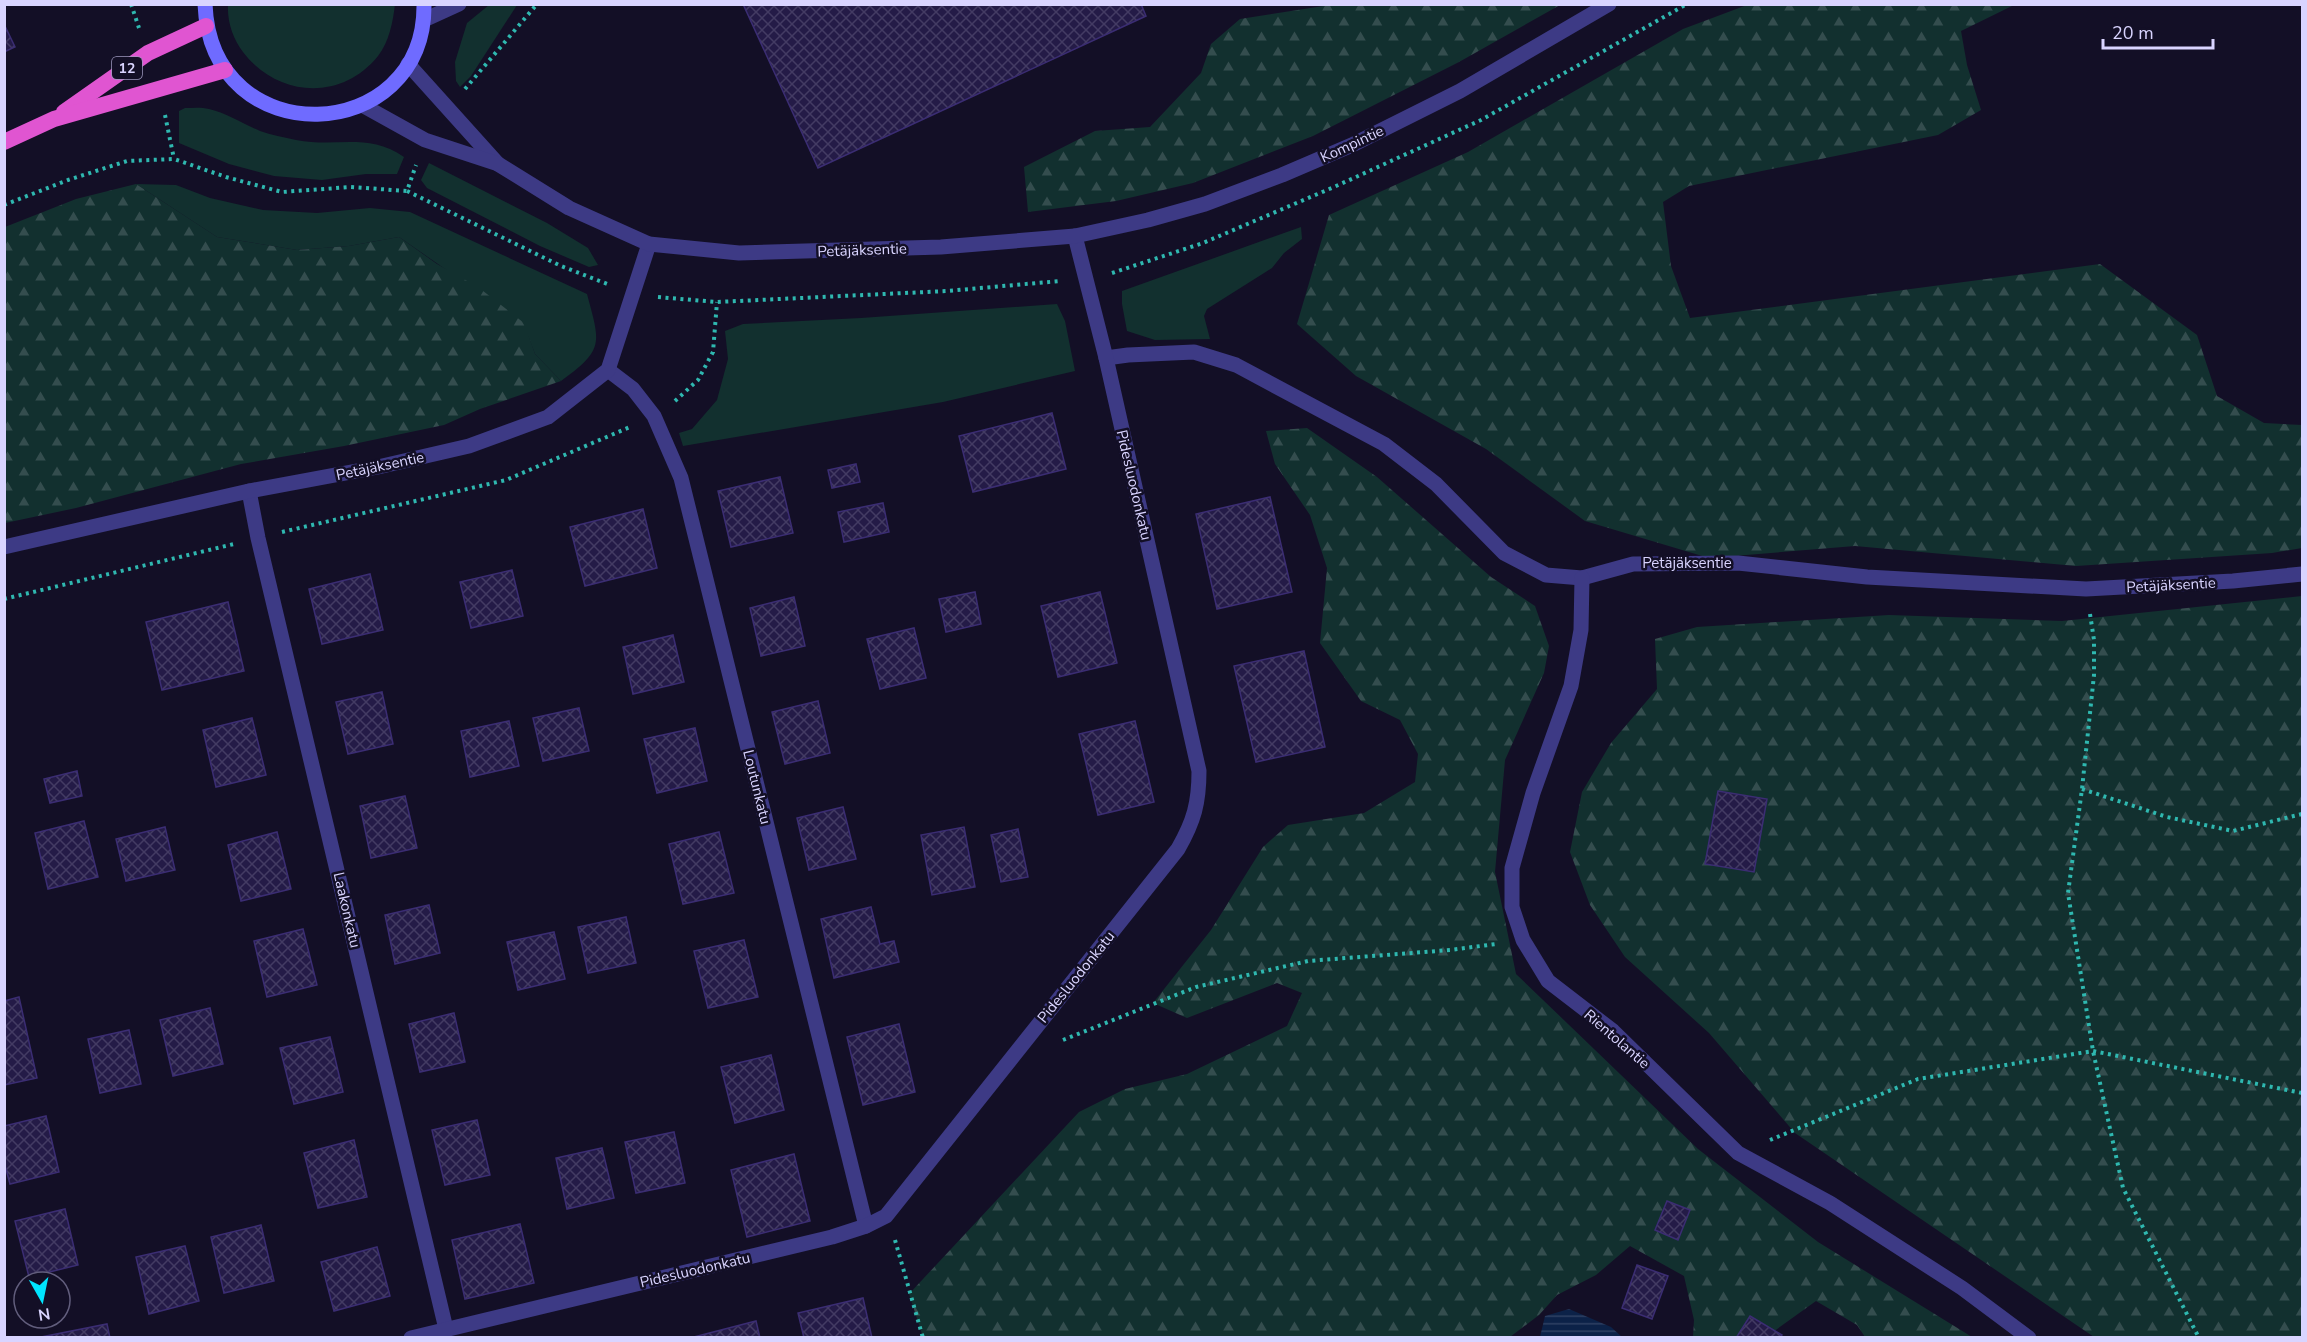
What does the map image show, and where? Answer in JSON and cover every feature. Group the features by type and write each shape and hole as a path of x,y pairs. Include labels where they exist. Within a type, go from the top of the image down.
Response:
{"highway":[{"name":"12","path":"54,119 148,53 206,26"},
{"name":"12","path":"4,142 54,119 225,70"}],"main road":[{"path":"205,4 206,26 213,49 225,70 252,97 287,112 326,116 362,105 388,88 408,64 418,43 424,12"}],"street":[{"path":"424,12 459,4"},
{"name":"Kompintie","path":"1075,236 1148,220 1205,204 1282,176 1352,145 1460,91 1608,4"},
{"name":"Petäjäksentie","path":"408,64 498,164"},
{"name":"Petäjäksentie","path":"362,105 425,140 498,164 569,208 649,244 739,253 833,252 941,247 1075,236"},
{"name":"Pidesluodonkatu","path":"411,1338 832,1237 866,1226 886,1216 1178,849 1192,826 1199,797 1199,771 1106,358 1075,236"},
{"path":"608,370 649,244"},
{"name":"Petäjäksentie","path":"1106,358 1194,352 1236,365 1384,444 1436,484 1504,553 1546,575 1582,578 1633,564 1738,563 1867,578 2086,590 2233,581 2302,574"},
{"name":"Petäjäksentie","path":"4,547 249,491 378,467 469,446 548,417 608,370"},
{"name":"Loutunkatu","path":"608,370 633,389 654,416 681,478 866,1226"},
{"name":"Laakonkatu","path":"249,491 258,538 446,1329"},
{"name":"Rientolantie","path":"1582,578 1581,630 1571,686 1533,793 1512,868 1512,907 1523,940 1548,981 1613,1031 1738,1154 1830,1203 1962,1288 2029,1338"}],"path":[{"path":"449,108 537,4"},
{"path":"4,205 68,180 127,161 174,159 226,177 282,192 351,187 407,191 425,140"},
{"path":"2086,590 2094,640 2094,675 2068,893 2093,1051 2123,1188 2199,1338"},
{"path":"2082,789 2167,817 2233,831 2302,814"},
{"path":"1063,1040 1196,987 1308,961 1450,950 1523,940"},
{"path":"1055,1049 1070,1030"},
{"path":"1738,1154 1918,1079 2093,1051 2302,1094"},
{"path":"886,1216 896,1242 922,1338"},
{"path":"888,1246 896,1242 904,1233"}],"green space":[{"path":"395,4 388,38 378,56 363,71 346,81 328,87 309,88 291,85 273,78 257,67 236,41 231,30 228,11 228,5"},
{"path":"489,5 517,5 471,76 460,87 456,81 455,62 467,23"},
{"path":"1330,5 1560,5 1459,62 1313,136 1193,183 1116,201 1028,212 1024,167 1095,131 1150,127 1201,73 1211,44 1240,19"},
{"path":"1747,5 2014,5 1961,31 1967,65 1981,110 1938,135 1689,186 1663,202 1671,266 1690,318 2100,264 2197,335 2217,396 2264,423 2302,425 2302,548 2272,553 2076,566 1855,546 1709,558 1585,521 1486,449 1356,376 1297,324 1329,215 1468,152 1683,29"},
{"path":"185,108 216,111 273,135 311,142 377,145 404,157 397,174 366,174 322,180 274,176 229,164 179,143 179,111"},
{"path":"429,163 547,223 588,248 598,265 589,267 540,246 427,188 421,180"},
{"path":"136,184 176,185 210,198 263,210 317,213 370,208 410,212 587,294 595,324 595,344 585,361 561,381 535,354 523,323 399,237 349,246 297,250 217,237"},
{"path":"136,184 217,237 297,250 349,246 399,237 437,264 478,287 524,323 535,354 561,381 480,409 444,425 241,464 76,508 5,523 5,227 76,199"},
{"path":"1301,227 1302,239 1284,253 1272,268 1207,309 1204,316 1210,339 1155,340 1127,331 1122,291"},
{"path":"1057,304 1065,321 1075,371 943,402 683,446 679,433 692,429 717,400 728,359 725,331 743,324"},
{"path":"1307,428 1377,477 1491,577 1535,606 1549,646 1544,673 1505,760 1495,872 1516,974 1698,1149 1818,1242 1972,1337 1865,1337 1857,1325 1816,1301 1766,1337 1693,1337 1694,1320 1684,1276 1630,1246 1596,1275 1557,1295 1539,1315 1510,1337 923,1337 909,1294 1079,1112 1125,1089 1187,1074 1287,1026 1302,993 1277,983 1187,1018 1153,1003 1211,930 1263,847 1288,825 1364,813 1415,782 1418,754 1400,720 1361,701 1320,643 1327,568 1310,515 1275,464 1266,431"},
{"path":"2302,596 2302,1337 2094,1337 1795,1133 1709,1033 1625,957 1590,905 1570,852 1582,792 1611,743 1657,689 1655,639 1697,627 1889,615 2062,621"}],"water":[{"path":"1569,1309 1611,1327 1622,1337 1540,1337 1545,1316"}],"building":[{"path":"743,4 1141,4 1146,16 818,168"},
{"path":"4,24 15,47 4,52"},
{"path":"1052,413 1066,469 973,492 959,436"},
{"path":"856,464 860,482 832,488 828,470"},
{"path":"780,477 793,533 731,547 718,491"},
{"path":"1270,497 1292,592 1217,609 1196,514"},
{"path":"883,503 889,532 844,542 838,512"},
{"path":"643,509 657,568 585,586 570,527"},
{"path":"512,570 523,616 471,628 460,582"},
{"path":"370,574 383,630 322,644 309,589"},
{"path":"975,592 981,624 946,632 939,599"},
{"path":"1100,592 1117,663 1058,677 1041,606"},
{"path":"794,597 805,646 761,656 750,608"},
{"path":"228,602 244,671 162,690 146,622"},
{"path":"914,628 926,678 880,689 867,639"},
{"path":"673,635 684,682 633,694 623,647"},
{"path":"1304,651 1325,747 1256,762 1234,666"},
{"path":"382,692 393,744 348,754 336,702"},
{"path":"818,701 830,753 785,764 772,712"},
{"path":"579,708 589,751 543,761 533,718"},
{"path":"252,718 266,775 216,787 203,730"},
{"path":"509,721 519,766 470,777 461,731"},
{"path":"1135,721 1154,802 1098,815 1079,734"},
{"path":"695,728 707,781 657,793 644,739"},
{"path":"77,771 82,796 50,803 44,779"},
{"path":"1718,791 1767,799 1754,872 1705,864"},
{"path":"405,796 417,848 371,858 360,806"},
{"path":"843,807 856,859 809,870 797,818"},
{"path":"84,821 98,877 48,889 35,833"},
{"path":"165,827 175,870 126,881 116,839"},
{"path":"964,827 975,887 932,895 921,835"},
{"path":"1018,829 1028,877 1001,882 991,835"},
{"path":"277,832 291,889 241,901 228,845"},
{"path":"719,832 734,893 683,904 669,844"},
{"path":"429,905 440,953 395,964 385,915"},
{"path":"871,907 880,944 894,941 899,962 834,978 821,919"},
{"path":"626,917 636,963 588,973 578,927"},
{"path":"303,929 317,985 267,997 254,941"},
{"path":"554,932 565,979 518,990 507,942"},
{"path":"744,940 758,997 708,1008 694,951"},
{"path":"19,997 37,1078 4,1085 4,1001"},
{"path":"210,1008 223,1064 173,1076 160,1020"},
{"path":"454,1013 465,1062 420,1072 409,1024"},
{"path":"899,1024 915,1092 863,1105 847,1037"},
{"path":"129,1030 141,1084 100,1093 88,1039"},
{"path":"330,1037 343,1092 294,1104 280,1048"},
{"path":"771,1055 784,1110 735,1123 721,1067"},
{"path":"46,1116 59,1172 10,1184 4,1162 4,1126"},
{"path":"477,1120 490,1175 445,1185 432,1130"},
{"path":"674,1132 685,1183 636,1193 625,1142"},
{"path":"354,1140 367,1197 318,1208 304,1153"},
{"path":"602,1148 614,1198 567,1209 556,1158"},
{"path":"794,1154 810,1221 747,1237 731,1170"},
{"path":"1667,1201 1690,1210 1678,1240 1655,1230"},
{"path":"65,1209 78,1265 58,1270 27,1270 15,1221"},
{"path":"520,1224 534,1283 465,1299 452,1240"},
{"path":"261,1225 274,1281 224,1293 211,1237"},
{"path":"185,1246 199,1301 149,1314 136,1257"},
{"path":"377,1247 390,1296 334,1311 321,1262"},
{"path":"1637,1265 1668,1276 1652,1319 1622,1308"},
{"path":"863,1298 872,1338 804,1338 798,1313"},
{"path":"1750,1316 1782,1335 1780,1338 1736,1338"},
{"path":"756,1321 760,1338 690,1338"},
{"path":"107,1324 110,1338 41,1337"}]}
